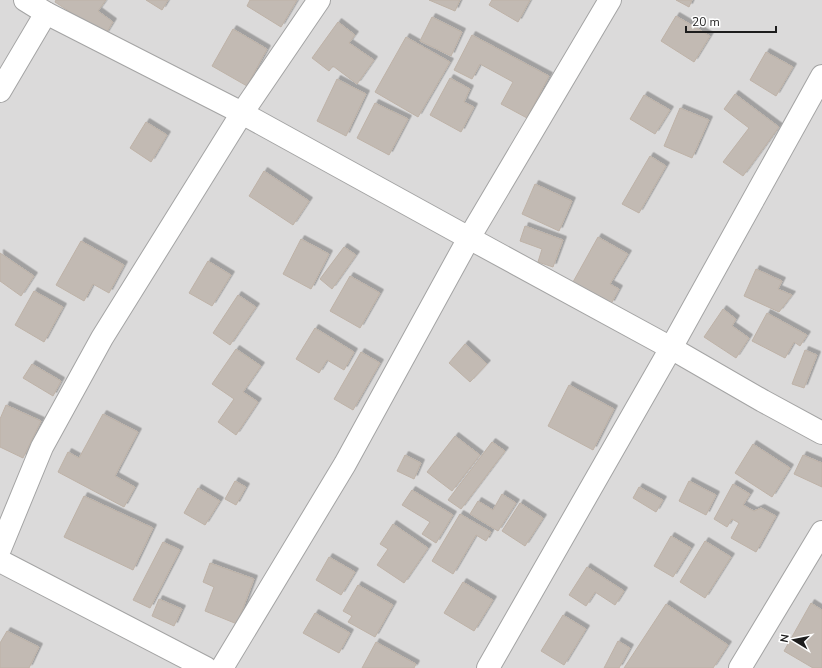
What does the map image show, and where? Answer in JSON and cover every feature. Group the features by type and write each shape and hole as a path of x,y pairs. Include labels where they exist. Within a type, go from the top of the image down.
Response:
{"street":[{"path":"25,0 46,13 242,113 671,348 763,401 822,432"},
{"path":"0,549 42,447 102,338 242,113 320,0"},
{"path":"222,668 345,464 469,238 610,0"},
{"path":"0,91 46,13"},
{"path":"488,668 671,348 822,76"},
{"path":"740,668 822,532"},
{"path":"0,561 206,668"}],"shaded area":[{"path":"0,0 822,0 822,668 0,668"}],"building":[{"path":"56,0 106,0 98,11 113,22 105,35 55,2"},
{"path":"146,0 168,0 162,10"},
{"path":"250,0 297,0 281,27 247,6"},
{"path":"429,0 460,0 455,11"},
{"path":"492,0 530,0 518,22 489,5"},
{"path":"676,0 692,0 689,7"},
{"path":"676,16 710,36 694,62 661,41"},
{"path":"432,17 462,32 451,56 420,41"},
{"path":"338,22 355,35 349,43 374,60 357,84 333,66 329,71 312,58"},
{"path":"233,29 267,49 247,86 212,66"},
{"path":"472,35 549,76 527,118 501,104 513,82 480,64 472,79 454,70"},
{"path":"406,37 450,62 418,117 375,92"},
{"path":"766,52 793,67 776,96 750,80"},
{"path":"450,78 470,89 464,102 474,107 461,132 430,115"},
{"path":"337,79 366,94 346,136 317,121"},
{"path":"735,94 779,127 743,176 723,162 749,128 724,109"},
{"path":"644,95 670,110 655,134 630,119"},
{"path":"375,103 408,119 389,155 357,138"},
{"path":"680,108 709,120 692,158 664,146"},
{"path":"146,122 167,135 151,162 130,148"},
{"path":"650,156 666,166 639,213 622,204"},
{"path":"264,171 309,201 293,225 249,196"},
{"path":"535,184 572,201 559,231 522,214"},
{"path":"525,226 563,240 553,267 538,262 542,249 520,241"},
{"path":"598,237 628,254 610,284 619,289 611,304 573,282"},
{"path":"301,239 329,254 311,289 283,274"},
{"path":"81,241 124,265 109,293 93,284 84,301 56,285"},
{"path":"344,247 356,255 332,289 320,279"},
{"path":"0,253 34,276 21,296 0,281"},
{"path":"208,261 231,275 212,306 189,293"},
{"path":"756,269 782,281 778,289 792,295 779,312 744,296"},
{"path":"350,276 380,293 360,328 330,311"},
{"path":"34,291 63,307 44,342 15,325"},
{"path":"238,295 256,307 230,345 213,333"},
{"path":"723,309 736,319 732,326 749,338 736,358 704,337"},
{"path":"767,313 807,335 800,346 794,342 785,358 752,341"},
{"path":"315,328 354,352 344,370 327,360 319,373 296,359"},
{"path":"465,344 487,364 470,382 449,363"},
{"path":"236,349 261,366 243,392 258,402 236,435 218,422 234,399 212,384"},
{"path":"805,350 817,355 804,388 792,384"},
{"path":"361,352 380,363 353,410 334,399"},
{"path":"32,364 61,381 53,396 23,378"},
{"path":"569,385 614,409 593,450 548,426"},
{"path":"6,405 41,421 23,458 0,447 0,419"},
{"path":"103,414 138,432 115,476 135,487 124,507 58,472 68,452 79,458"},
{"path":"455,436 480,455 452,491 427,472"},
{"path":"492,442 505,451 461,509 448,500"},
{"path":"753,444 790,468 772,497 735,473"},
{"path":"405,455 421,463 414,479 397,471"},
{"path":"803,455 822,463 822,487 794,474"},
{"path":"235,481 246,487 236,505 225,499"},
{"path":"689,481 716,495 706,515 679,501"},
{"path":"733,484 750,494 743,505 754,511 761,508 776,516 756,552 731,538 739,523 732,519 727,527 714,519"},
{"path":"639,487 663,500 656,512 633,498"},
{"path":"198,488 220,501 205,525 184,513"},
{"path":"412,490 453,515 436,543 422,534 430,522 402,505"},
{"path":"502,494 516,503 498,531 470,514 478,501 493,510"},
{"path":"84,496 153,528 133,570 64,537"},
{"path":"520,503 543,518 525,546 502,531"},
{"path":"460,514 491,532 486,541 476,535 453,574 432,561"},
{"path":"393,524 428,548 404,583 377,565 388,549 380,544"},
{"path":"671,536 691,548 673,577 654,566"},
{"path":"705,541 731,557 705,598 680,582"},
{"path":"163,542 180,550 150,608 133,600"},
{"path":"329,557 355,572 341,595 316,580"},
{"path":"210,563 254,579 237,624 205,611 214,587 203,582"},
{"path":"587,567 624,591 615,605 595,592 586,606 569,595"},
{"path":"463,582 493,600 474,631 444,613"},
{"path":"358,585 393,605 375,637 348,622 352,616 343,611"},
{"path":"159,599 182,609 174,626 152,616"},
{"path":"811,603 822,610 822,668 813,668 784,651"},
{"path":"666,604 728,645 713,668 624,668"},
{"path":"315,613 350,633 339,653 303,633"},
{"path":"563,615 586,629 564,665 541,651"},
{"path":"7,631 39,647 29,668 0,668 0,643"},
{"path":"618,641 630,648 619,668 604,668"},
{"path":"376,642 416,664 414,668 362,668"}]}
